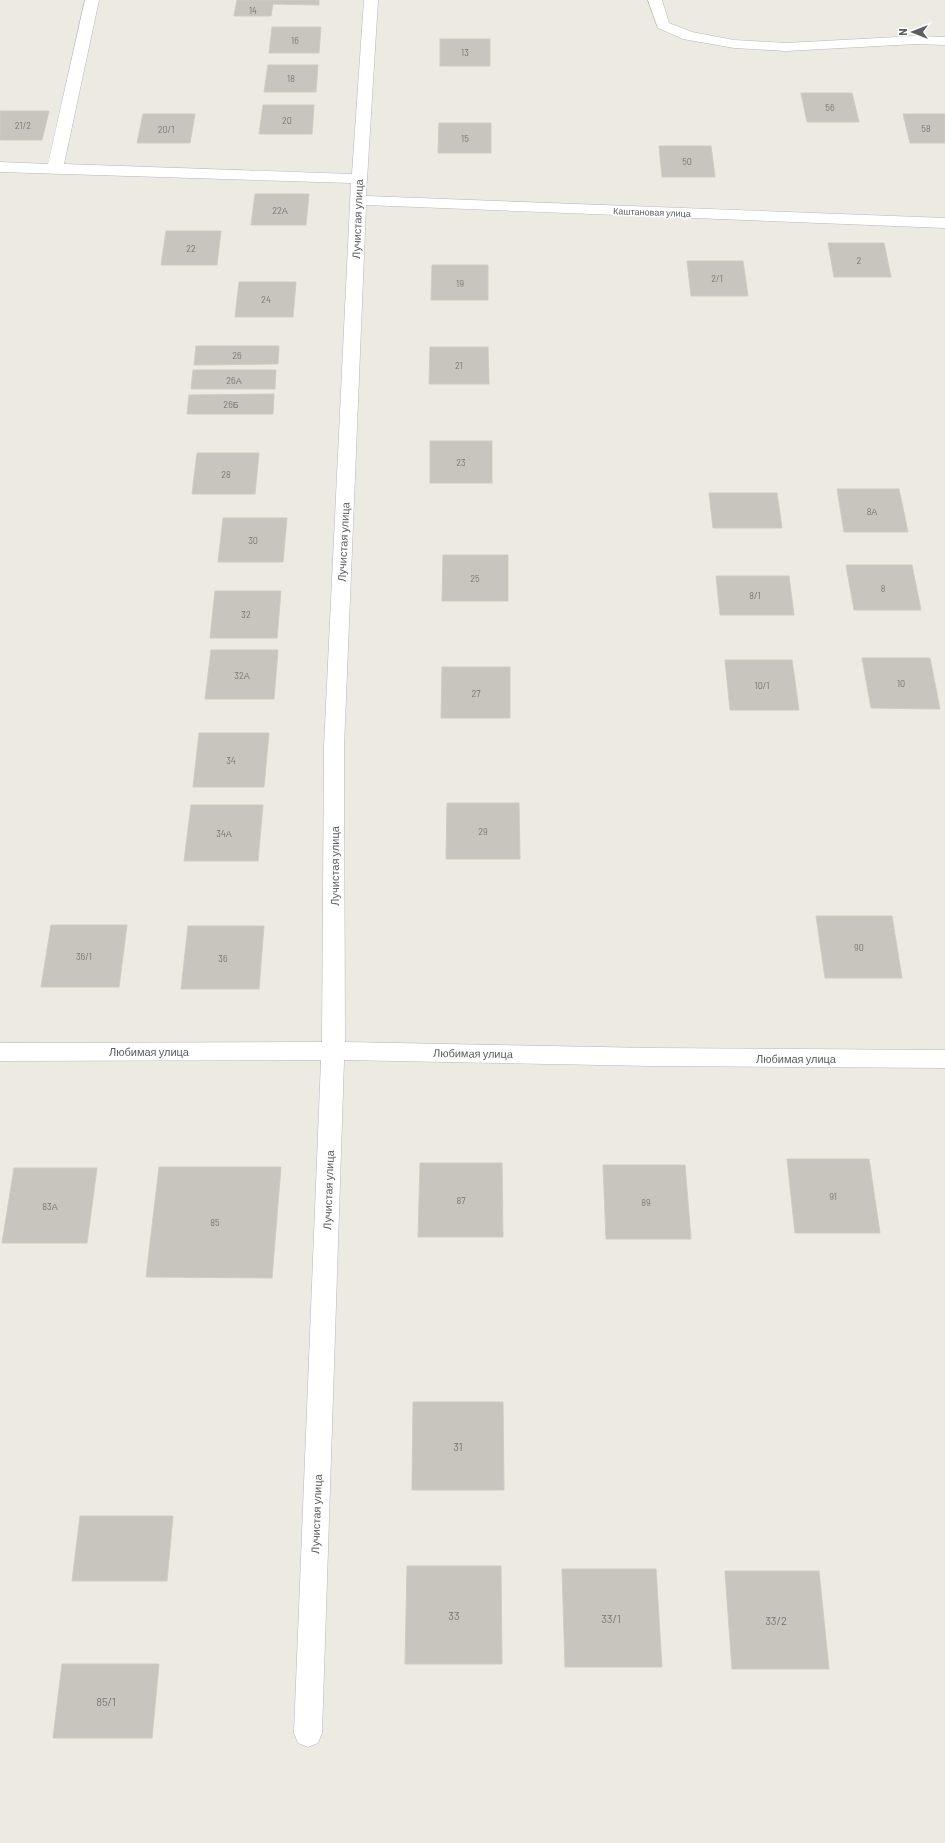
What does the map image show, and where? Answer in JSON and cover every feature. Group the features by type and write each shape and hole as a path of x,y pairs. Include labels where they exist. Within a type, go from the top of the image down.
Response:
{"street":[{"path":"55,168 92,0"},
{"name":"Лучистая улица","path":"308,1733 333,1050 334,747 359,179 371,0"},
{"path":"654,0 663,25 688,36 734,44 786,47 916,40 945,41"},
{"path":"0,167 359,179"},
{"name":"Каштановая улица","path":"358,200 945,223"},
{"name":"Любимая улица","path":"0,1052 333,1050 644,1057 945,1058"}],"building":[{"path":"237,0 319,0 319,5 273,4 271,16 234,16"},
{"path":"272,27 321,27 319,53 269,53"},
{"path":"440,39 490,39 490,66 440,66"},
{"path":"268,65 318,65 316,92 264,92"},
{"path":"801,93 852,93 859,122 807,122"},
{"path":"263,105 314,105 312,134 259,134"},
{"path":"0,111 49,111 42,140 0,140"},
{"path":"143,114 195,114 190,143 137,143"},
{"path":"903,114 945,114 945,143 910,143"},
{"path":"439,123 491,123 491,153 438,153"},
{"path":"659,146 711,146 715,177 662,177"},
{"path":"255,194 309,194 306,225 251,225"},
{"path":"166,231 221,231 217,265 161,265"},
{"path":"828,243 884,243 891,277 834,277"},
{"path":"687,261 743,261 748,296 691,296"},
{"path":"432,265 488,265 488,300 431,300"},
{"path":"239,282 296,282 293,317 235,317"},
{"path":"196,346 279,346 278,364 194,365"},
{"path":"430,347 488,347 489,384 429,384"},
{"path":"193,370 276,370 275,389 191,389"},
{"path":"274,394 273,414 187,414 189,395"},
{"path":"430,441 492,441 492,483 430,483"},
{"path":"197,453 259,453 255,494 192,494"},
{"path":"837,489 899,489 908,532 844,532"},
{"path":"709,493 777,493 782,528 713,528"},
{"path":"223,518 287,518 283,562 218,562"},
{"path":"443,555 508,555 508,601 442,601"},
{"path":"846,565 912,565 921,610 854,610"},
{"path":"716,576 789,576 794,615 720,615"},
{"path":"215,591 281,591 277,638 210,638"},
{"path":"211,650 278,650 274,699 205,699"},
{"path":"862,658 930,658 940,709 871,708"},
{"path":"725,660 792,660 799,710 730,710"},
{"path":"442,667 510,667 510,718 441,718"},
{"path":"199,733 269,733 264,787 193,787"},
{"path":"447,803 519,803 520,859 446,859"},
{"path":"191,805 263,805 258,861 184,861"},
{"path":"816,916 892,916 902,978 825,978"},
{"path":"51,925 127,925 119,987 41,987"},
{"path":"188,926 264,926 259,989 181,989"},
{"path":"787,1159 869,1159 880,1233 795,1233"},
{"path":"420,1163 502,1163 503,1237 418,1237"},
{"path":"603,1165 685,1165 691,1239 606,1239"},
{"path":"159,1167 281,1167 272,1278 146,1277"},
{"path":"14,1168 97,1168 87,1243 2,1243"},
{"path":"413,1402 503,1402 504,1490 412,1490"},
{"path":"80,1516 173,1516 167,1581 72,1581"},
{"path":"407,1566 501,1566 502,1664 405,1664"},
{"path":"562,1569 656,1569 662,1667 565,1667"},
{"path":"725,1571 819,1571 829,1669 732,1669"},
{"path":"62,1664 159,1664 152,1738 53,1738"}]}
